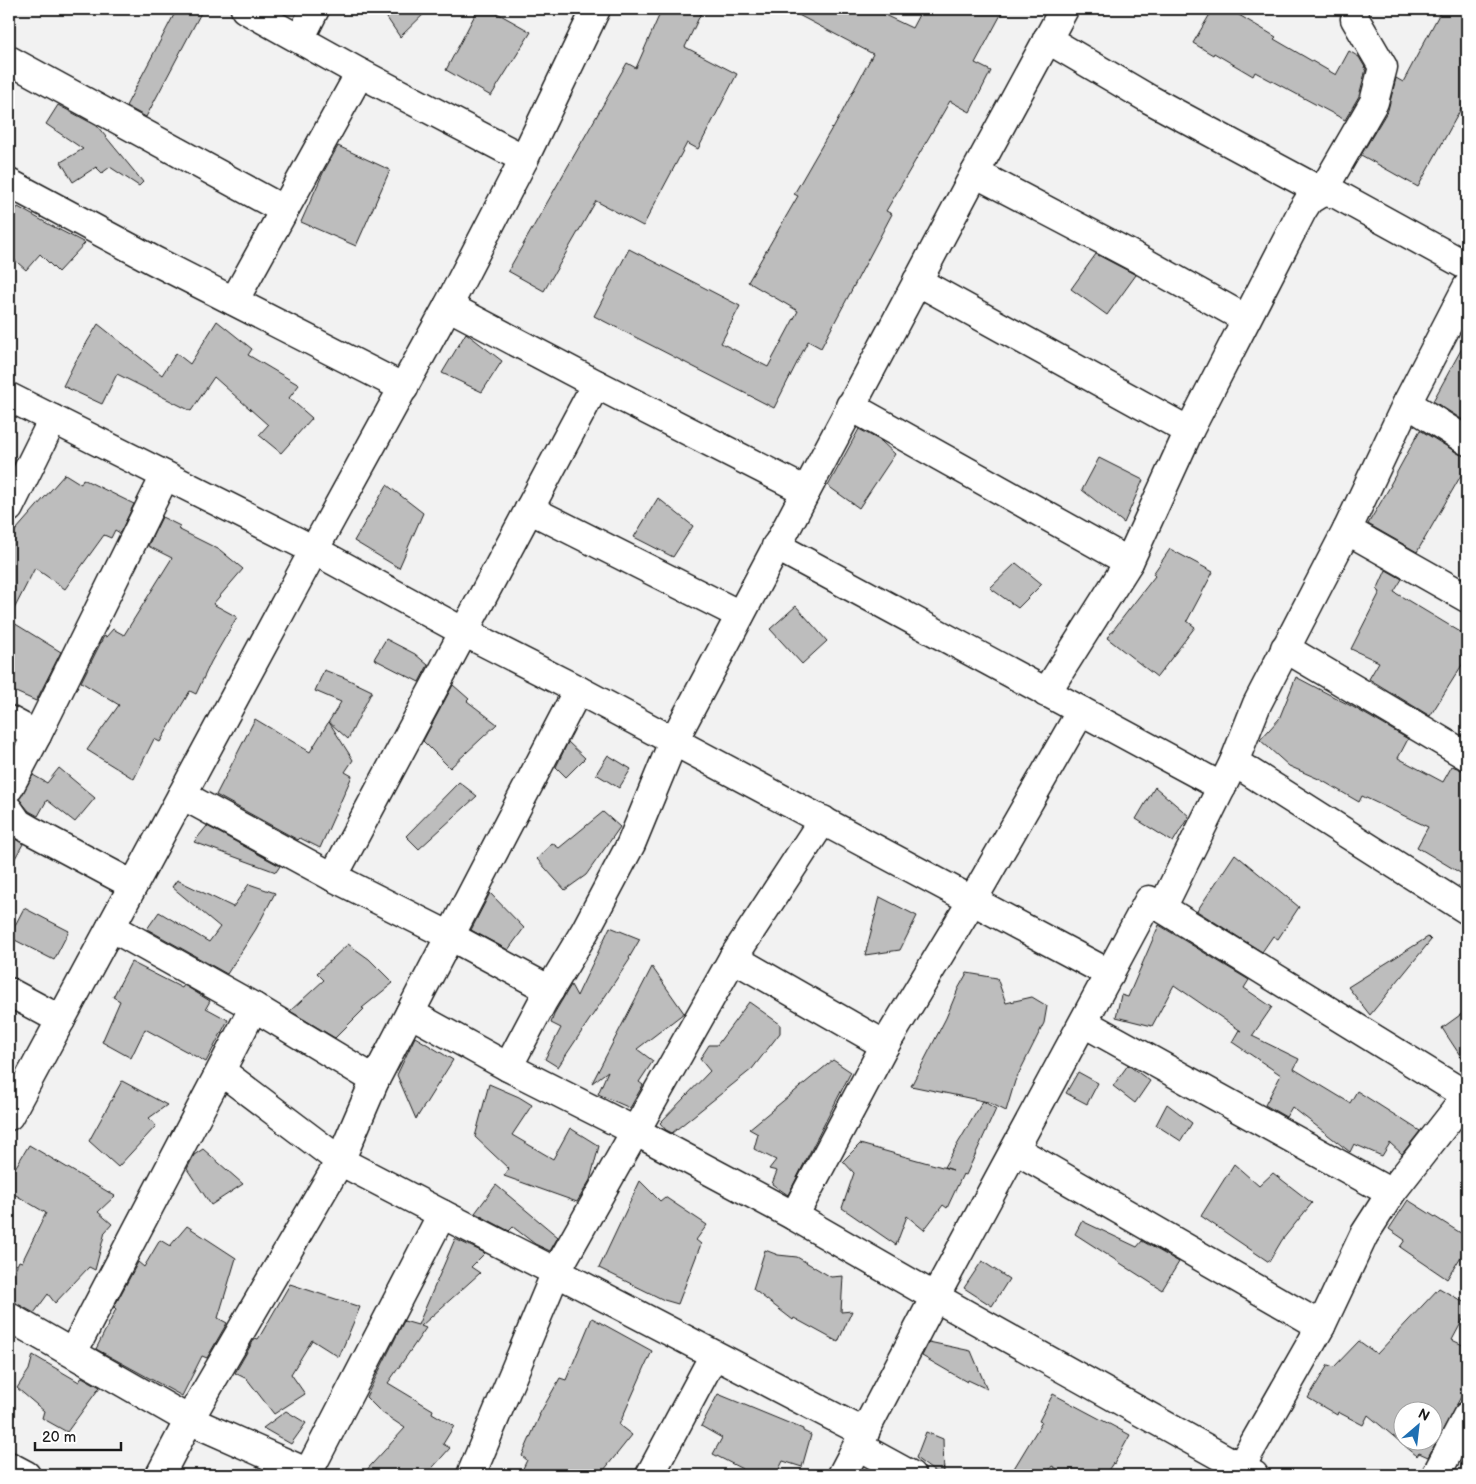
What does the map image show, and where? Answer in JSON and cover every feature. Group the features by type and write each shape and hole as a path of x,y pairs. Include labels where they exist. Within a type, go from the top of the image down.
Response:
{"street":[{"path":"245,9 360,73 524,159"},
{"path":"300,39 315,9"},
{"path":"9,1116 314,550 448,306 524,159 596,9"},
{"path":"508,1067 585,931 631,844 673,742 850,406 1064,9"},
{"path":"1046,693 1128,562 1189,431 1302,211 1310,200 1322,192 1374,102 1384,67 1355,19"},
{"path":"1047,39 1150,99 1322,192 1336,194 1467,266"},
{"path":"9,60 284,210"},
{"path":"234,301 360,73"},
{"path":"975,173 1137,258 1246,319"},
{"path":"9,183 153,260 404,388"},
{"path":"917,281 1189,431"},
{"path":"1162,908 1234,762 1257,704 1347,530 1407,403 1467,287"},
{"path":"448,306 806,491"},
{"path":"333,877 596,384"},
{"path":"9,397 314,550 464,632 578,690 1110,974"},
{"path":"1407,403 1467,441"},
{"path":"850,406 1128,562"},
{"path":"9,508 53,419"},
{"path":"9,788 165,476"},
{"path":"529,509 740,615"},
{"path":"1347,530 1467,598"},
{"path":"776,546 1222,787"},
{"path":"1285,648 1467,756"},
{"path":"160,1475 189,1420 340,1161 375,1080 578,690"},
{"path":"794,1216 885,1045 972,901 1081,712"},
{"path":"9,720 37,735"},
{"path":"1234,762 1467,910"},
{"path":"182,795 333,877 450,936 550,990"},
{"path":"9,810 18,823 133,885"},
{"path":"471,1475 556,1272 733,958 823,820"},
{"path":"410,1013 508,1067 635,1131 794,1216 935,1297 1247,1472 1321,1326 1364,1235 1391,1193 1467,1096 1149,900 1016,1150 935,1297 842,1475"},
{"path":"111,926 254,1007 375,1080"},
{"path":"733,958 885,1045"},
{"path":"9,992 61,1020"},
{"path":"73,1352 254,1007"},
{"path":"1084,1023 1391,1193"},
{"path":"221,1071 340,1161 714,1355 861,1439 911,1475"},
{"path":"1016,1150 1321,1326"},
{"path":"9,1316 189,1420 311,1474 442,1214"},
{"path":"650,1475 714,1355"},
{"path":"1436,1475 1467,1416"},
{"path":"9,1466 26,1475"}],"building":[{"path":"177,9 203,9 146,117 126,106"},
{"path":"381,9 429,9 400,37"},
{"path":"478,9 490,9 531,32 491,96 446,70"},
{"path":"662,9 703,9 685,47 737,74 698,149 687,143 643,226 596,201 544,291 508,271 627,63 636,68"},
{"path":"787,9 872,9 912,28 922,9 1004,9 975,63 991,71 970,112 950,101 886,211 892,214 821,348 808,341 774,408 594,316 629,249 740,306 721,343 768,367 798,311 748,282 798,196 794,194 833,129 873,54"},
{"path":"1213,9 1229,9 1276,37 1274,39 1336,75 1349,51 1359,57 1366,69 1359,96 1345,120 1255,72 1253,76 1193,43"},
{"path":"1442,9 1467,9 1467,98 1418,187 1361,155 1388,110 1396,78 1403,82"},
{"path":"58,105 97,126 143,182 139,186 110,167 102,173 96,167 73,182 61,162 83,149 46,124"},
{"path":"338,146 390,170 356,246 301,222 323,173"},
{"path":"18,207 85,243 58,272 40,254 26,270 9,255 9,219"},
{"path":"1096,254 1136,275 1107,315 1071,289"},
{"path":"217,321 252,349 248,355 299,385 289,398 312,418 281,453 259,435 268,425 214,377 191,411 117,374 102,404 63,386 98,324 162,375 176,353 190,364"},
{"path":"466,333 502,361 482,392 442,373"},
{"path":"1467,339 1467,420 1466,422 1433,401"},
{"path":"859,429 881,441 895,454 859,508 828,486"},
{"path":"1420,430 1459,454 1467,456 1467,465 1417,552 1368,524"},
{"path":"1099,458 1143,480 1124,523 1082,490"},
{"path":"65,474 81,484 83,479 134,504 120,533 115,530 111,538 104,535 65,589 35,568 9,619 9,538"},
{"path":"387,485 423,513 399,568 354,541"},
{"path":"658,498 693,526 673,557 634,537"},
{"path":"162,517 180,526 178,529 220,550 243,569 213,604 237,617 211,662 196,694 190,691 160,742 154,739 134,779 87,750 119,705 81,682 104,636 106,637 113,629 124,635 172,558 148,546"},
{"path":"1170,549 1213,572 1187,621 1195,627 1157,677 1107,638 1155,576 1153,574"},
{"path":"1016,563 1042,584 1018,608 990,588"},
{"path":"1386,570 1402,579 1394,592 1467,636 1467,657 1430,716 1369,679 1379,662 1351,649 1380,592 1377,590"},
{"path":"796,606 827,641 802,664 770,629"},
{"path":"9,620 61,652 36,701 9,689"},
{"path":"386,639 415,654 428,665 419,682 374,659"},
{"path":"324,670 372,691 348,739 329,722 353,760 345,772 352,776 320,848 300,838 298,840 216,795 255,719 310,752 341,702 315,691"},
{"path":"1296,677 1408,739 1398,758 1443,782 1452,766 1467,772 1467,877 1417,847 1428,827 1362,796 1359,802 1321,780 1289,766 1260,740 1279,719"},
{"path":"453,685 469,699 467,701 497,724 450,768 423,741"},
{"path":"568,742 585,758 566,777 556,767"},
{"path":"608,755 631,769 619,788 596,774"},
{"path":"59,768 95,798 75,822 47,800 38,816 29,811 19,799 33,775 47,783"},
{"path":"459,782 477,796 419,849 406,836"},
{"path":"1155,787 1189,816 1173,842 1136,819"},
{"path":"603,812 620,827 586,875 565,890 537,859 552,843 559,848"},
{"path":"207,826 280,866 276,872 194,842"},
{"path":"9,835 23,844 9,869"},
{"path":"1235,854 1299,907 1278,939 1273,936 1262,952 1197,911"},
{"path":"177,880 233,907 249,884 275,893 256,929 227,974 147,929 159,912 209,942 220,927 172,887"},
{"path":"490,893 524,928 508,950 471,930"},
{"path":"880,897 917,916 900,950 865,955"},
{"path":"24,908 69,931 54,960 9,937"},
{"path":"1159,925 1249,980 1244,988 1272,1007 1252,1036 1299,1059 1294,1069 1350,1103 1357,1091 1420,1131 1402,1154 1390,1143 1382,1156 1354,1144 1350,1152 1292,1107 1286,1117 1265,1105 1281,1075 1232,1042 1239,1030 1241,1031 1174,985 1152,1026 1116,1017 1121,995 1128,997"},
{"path":"610,927 640,939 630,959 558,1067 545,1059 561,1028 551,1023 555,1012 571,985 577,996"},
{"path":"1428,937 1431,940 1370,1015 1348,987"},
{"path":"348,944 369,959 393,983 362,1008 364,1009 335,1038 290,1011 324,980 317,973"},
{"path":"131,962 182,988 184,985 210,1001 206,1008 228,1020 206,1062 145,1029 131,1058 102,1042 120,1001 113,997"},
{"path":"652,967 684,1013 637,1049 653,1061 639,1082 643,1085 630,1108 598,1094 608,1071 592,1083"},
{"path":"967,973 997,978 1006,1003 1032,997 1047,1006 1044,1023 1015,1081 1006,1111 988,1102 911,1086"},
{"path":"749,1002 780,1024 780,1033 752,1069 672,1133 666,1130 660,1123 710,1071 700,1059 709,1045 717,1045"},
{"path":"1467,1010 1467,1066 1442,1028"},
{"path":"415,1037 453,1060 416,1119 397,1075"},
{"path":"833,1060 851,1072 788,1195 772,1184 777,1171 769,1169 776,1160 754,1149 758,1134 749,1129"},
{"path":"1128,1065 1150,1081 1135,1103 1113,1086"},
{"path":"1078,1072 1098,1083 1087,1104 1066,1093"},
{"path":"122,1081 167,1105 149,1118 156,1126 118,1167 89,1141"},
{"path":"489,1084 532,1105 512,1135 553,1159 570,1128 599,1146 590,1180 577,1202 504,1176 509,1169 475,1137"},
{"path":"983,1101 996,1109 966,1175 963,1174 947,1208 943,1205 924,1230 907,1216 896,1245 842,1208 854,1173 843,1161 860,1144 953,1170 944,1167"},
{"path":"1167,1104 1192,1123 1181,1141 1156,1125"},
{"path":"29,1145 115,1196 98,1212 112,1224 105,1232 95,1270 89,1267 55,1303 48,1294 34,1313 9,1299 9,1282 19,1261 22,1262 46,1213 9,1191 9,1178"},
{"path":"203,1149 243,1184 211,1205 187,1169 194,1155"},
{"path":"1234,1164 1259,1186 1273,1173 1312,1203 1282,1240 1269,1262 1201,1216"},
{"path":"640,1181 660,1201 665,1197 707,1225 696,1240 701,1244 678,1304 664,1300 599,1268"},
{"path":"496,1185 558,1237 550,1251 535,1244 513,1227 509,1231 475,1213"},
{"path":"1408,1200 1467,1237 1467,1247 1447,1279 1400,1247 1405,1240 1389,1229"},
{"path":"1082,1221 1137,1247 1142,1241 1179,1262 1162,1290 1075,1234"},
{"path":"187,1226 236,1258 218,1318 227,1323 207,1358 202,1356 182,1396 96,1349 116,1309 114,1307 138,1262 144,1267 160,1240 170,1246"},
{"path":"455,1239 485,1253 471,1267 480,1273 421,1326 426,1328 388,1383 433,1410 432,1413 454,1426 443,1444 450,1448 426,1475 362,1475 405,1428 381,1412 366,1397 404,1321 418,1325"},
{"path":"765,1250 778,1255 797,1257 831,1277 843,1276 841,1312 852,1311 838,1342 794,1318 793,1320 753,1289"},
{"path":"982,1261 1009,1279 992,1306 964,1288"},
{"path":"290,1284 360,1307 339,1357 312,1340 291,1374 305,1394 274,1414 247,1379 235,1373 255,1338 258,1339 260,1336"},
{"path":"1439,1288 1467,1304 1467,1312 1452,1340 1467,1347 1467,1386 1444,1428 1444,1402 1394,1402 1394,1437 1368,1415 1363,1425 1338,1412 1337,1415 1308,1398 1328,1365 1334,1367 1359,1341 1377,1354"},
{"path":"592,1318 652,1351 619,1425 632,1435 600,1475 520,1475 527,1460 522,1456 539,1415 560,1378 566,1380"},
{"path":"929,1342 971,1351 987,1389 968,1380 967,1382 922,1356"},
{"path":"33,1355 79,1382 82,1377 100,1387 67,1432 42,1418 44,1411 17,1388 29,1370"},
{"path":"718,1394 803,1429 803,1431 811,1435 802,1467 783,1461 776,1475 754,1475 713,1454 722,1438 701,1426"},
{"path":"1053,1394 1130,1435 1114,1464 1105,1475 1068,1475 1052,1466 1046,1475 1010,1475 1042,1422 1039,1421"},
{"path":"286,1411 306,1423 291,1444 263,1428"},
{"path":"926,1432 943,1439 944,1475 939,1475 916,1458"},
{"path":"1412,1452 1431,1452 1428,1457 1419,1453 1417,1456"}]}
